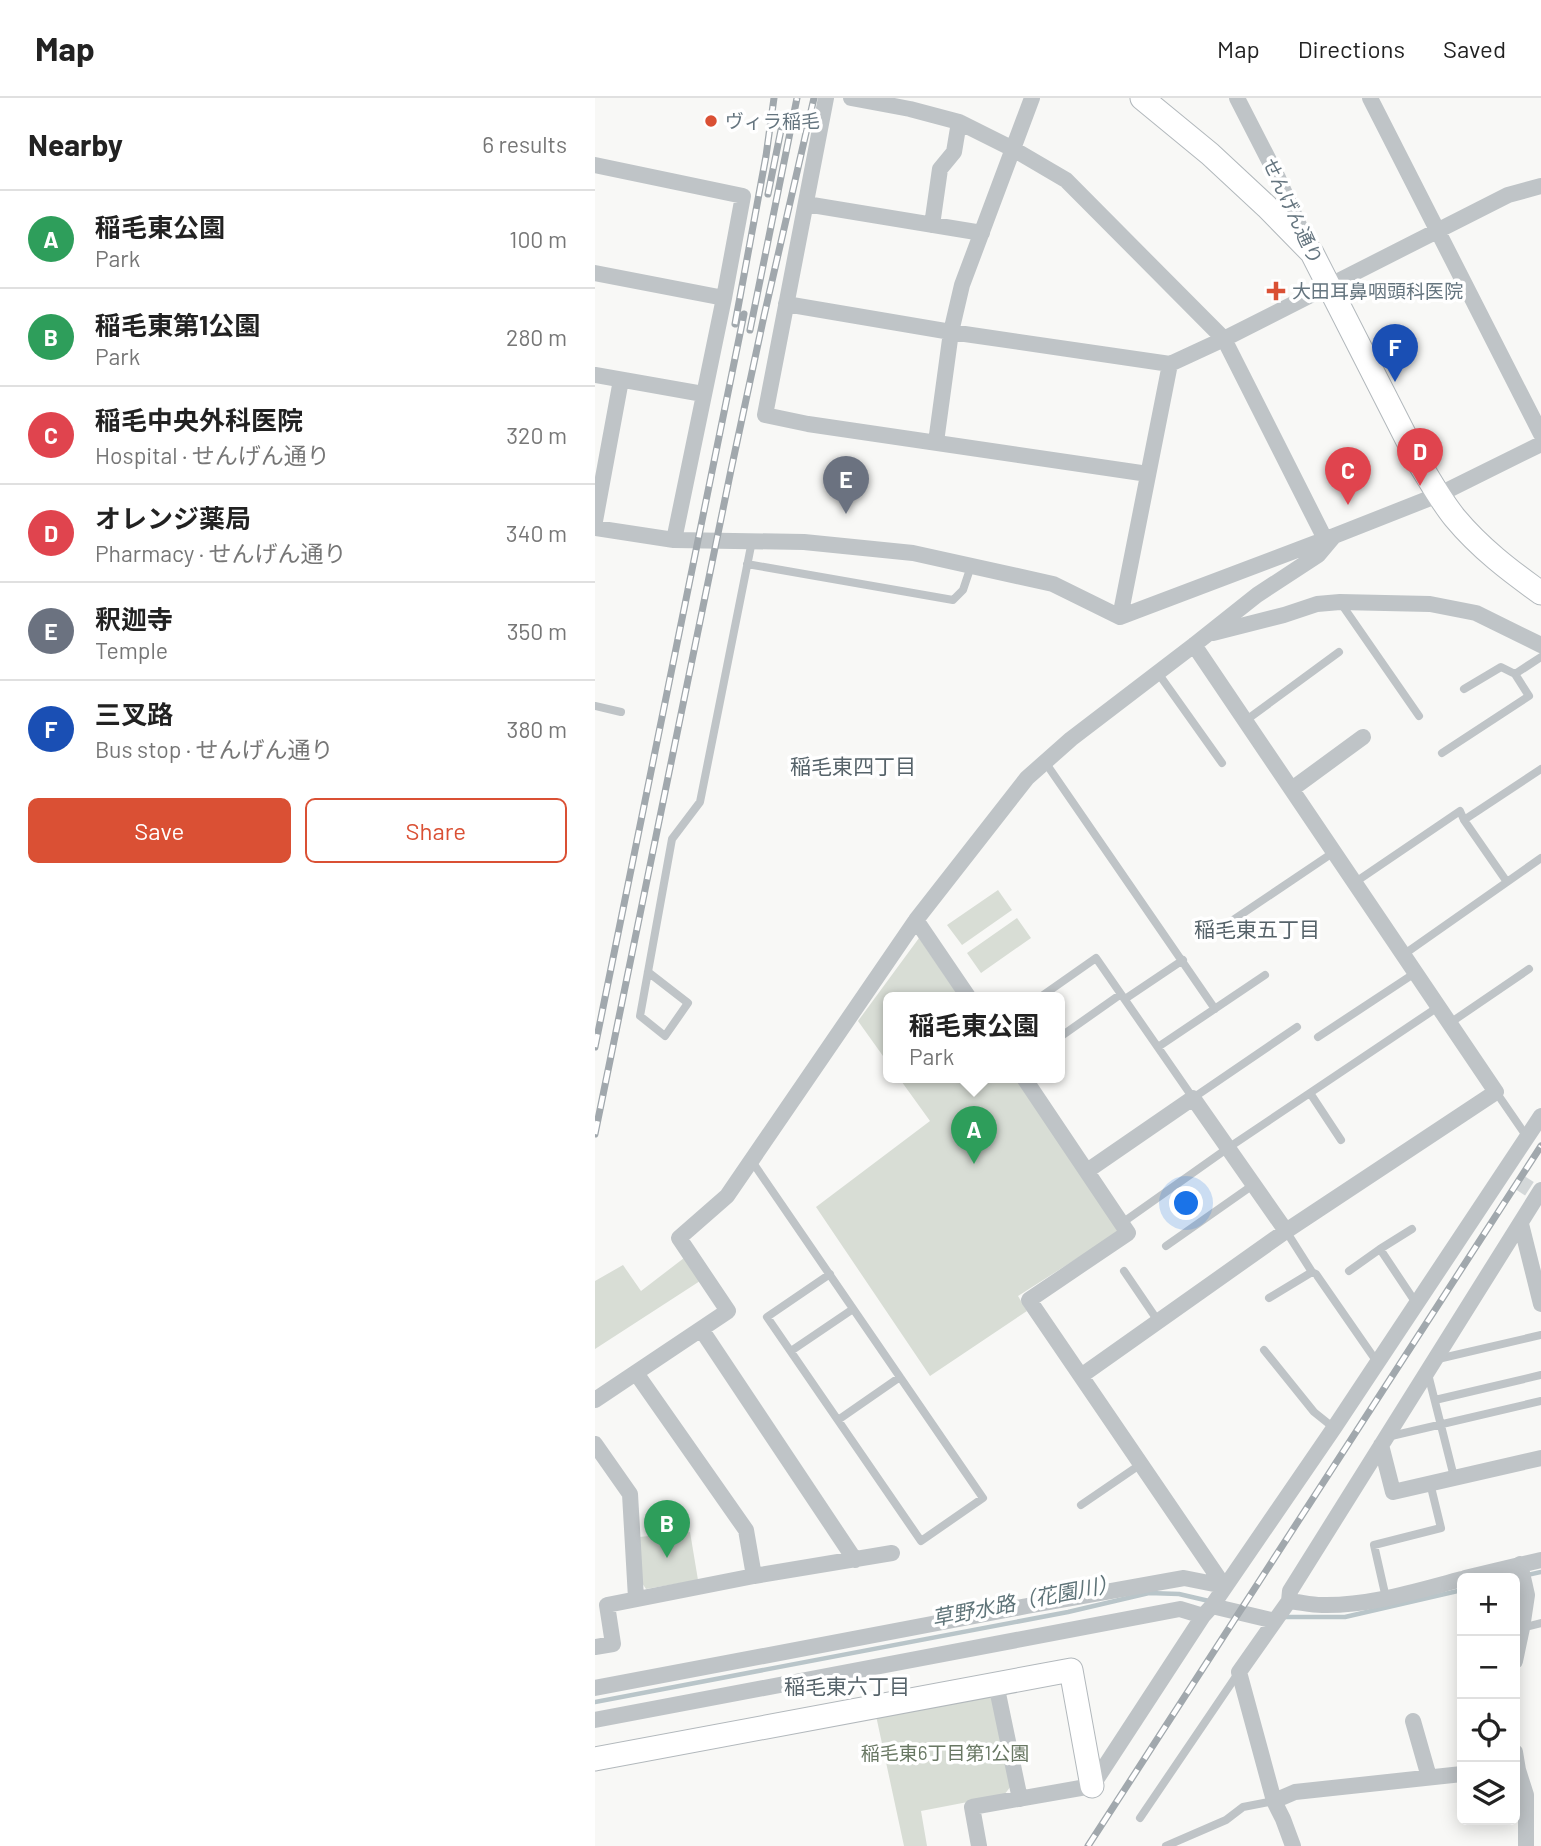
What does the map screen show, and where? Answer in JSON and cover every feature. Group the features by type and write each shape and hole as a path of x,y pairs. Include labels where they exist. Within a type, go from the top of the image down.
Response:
{"main road":[{"path":"1142,98 1210,153 1312,253"},
{"name":"せんげん通り","path":"1312,253 1438,495 1455,518 1498,561 1541,593"},
{"path":"595,1759 1071,1670 1092,1786"}],"street":[{"path":"826,98 765,415 808,424 1148,474"},
{"path":"851,98 959,122 1066,180 1224,340 1329,537"},
{"path":"936,442 951,332 962,285 1032,98"},
{"name":"せんげん通り","path":"1237,98 1312,253"},
{"path":"1370,98 1541,434"},
{"path":"932,225 940,169 954,152 959,122"},
{"path":"595,164 743,195 674,540"},
{"path":"786,304 951,332 1170,364 1224,340 1508,195 1541,186"},
{"path":"806,204 982,233"},
{"path":"595,273 724,298"},
{"path":"1120,617 1170,364"},
{"path":"595,375 703,394"},
{"path":"595,521 621,380"},
{"path":"595,528 674,540 804,541 913,553 1053,583 1120,617 1438,495 1541,444"},
{"path":"595,1400 728,1311 679,1238 727,1196 916,920 1027,778 1257,594 1318,555 1329,537"},
{"path":"1200,640 1317,604 1340,602 1430,604 1476,613 1541,645"},
{"path":"1081,1376 1286,1231 1496,1092 1245,720 1200,640"},
{"path":"1291,789 1363,737"},
{"path":"916,920 965,992"},
{"path":"1027,1083 1128,1233 1029,1300 1224,1586"},
{"path":"1087,1171 1193,1098 1286,1231"},
{"path":"979,1846 972,1807 1092,1786 1416,1303 1510,1177 1527,1137 1541,1115"},
{"path":"1293,1846 1273,1801 1239,1672 1289,1601 1290,1591 1521,1223 1537,1191"},
{"path":"1521,1223 1541,1304"},
{"path":"701,1329 855,1560"},
{"path":"636,1373 746,1530 754,1576"},
{"path":"1383,1441 1393,1492 1541,1458"},
{"path":"595,1444 630,1494 636,1598"},
{"path":"595,1647 613,1644 607,1605 754,1576 893,1553"},
{"path":"1486,1573 1541,1560"},
{"path":"1520,1564 1527,1595 1520,1637"},
{"path":"595,1688 1184,1578 1224,1586"},
{"path":"1289,1601 1321,1605 1353,1604 1457,1581"},
{"path":"595,1720 1179,1609 1275,1621"},
{"path":"996,1684 1020,1798"},
{"path":"1413,1721 1429,1777"},
{"path":"1273,1801 1295,1792 1457,1774"},
{"path":"1520,1780 1526,1795 1527,1846"}],"lane":[{"path":"648,972 688,1003 665,1036 640,1016 672,839 700,802 752,541"},
{"path":"747,564 953,600 963,590 971,566"},
{"path":"1340,602 1419,716"},
{"path":"1245,720 1339,652"},
{"path":"1515,674 1541,657"},
{"path":"1442,752 1529,696 1515,674 1501,667 1464,689"},
{"path":"1158,673 1223,763"},
{"path":"595,706 621,712"},
{"path":"1045,762 1215,1009"},
{"path":"1464,820 1541,769"},
{"path":"1355,883 1460,811 1507,881"},
{"path":"1233,920 1334,852"},
{"path":"1403,955 1541,858"},
{"path":"1048,992 1096,958 1193,1098 1297,1027"},
{"path":"1065,1034 1182,960"},
{"path":"1450,1023 1529,969"},
{"path":"1318,1037 1415,973"},
{"path":"1158,1047 1265,975"},
{"path":"1122,1223 1228,1148 1439,1007"},
{"path":"1496,1092 1527,1137"},
{"path":"1310,1093 1341,1140"},
{"path":"751,1160 830,1275 853,1309 983,1498 921,1541 767,1317 830,1275"},
{"path":"1166,1246 1253,1185"},
{"path":"1349,1271 1412,1229"},
{"path":"1286,1231 1311,1272 1316,1274 1377,1362"},
{"path":"1380,1249 1416,1303"},
{"path":"1124,1271 1158,1321"},
{"path":"1269,1298 1311,1272"},
{"path":"791,1351 853,1309"},
{"path":"1454,1477 1434,1400 1431,1365 1541,1335"},
{"path":"1264,1350 1314,1412 1334,1427"},
{"path":"1434,1400 1541,1376"},
{"path":"838,1420 900,1377"},
{"path":"1383,1441 1441,1424 1541,1401"},
{"path":"1081,1505 1141,1464"},
{"path":"1386,1598 1374,1545 1440,1528 1430,1483"},
{"path":"1522,1628 1541,1623"},
{"path":"1140,1818 1239,1672"},
{"path":"1166,1846 1226,1819 1243,1807 1273,1801"}],"green space":[{"path":"998,890 1012,910 962,945 947,925"},
{"path":"1017,918 1031,938 981,973 967,953"},
{"path":"919,938 956,992 883,992 883,1056 858,1021"},
{"path":"903,1083 1018,1083 1120,1231 1018,1296 1027,1311 930,1376 816,1207 930,1121"},
{"path":"684,1258 700,1281 595,1349 595,1281 623,1265 641,1291"},
{"path":"690,1532 698,1580 646,1589 642,1583 639,1537"},
{"name":"稲毛東6丁目第1公園","path":"986,1694 993,1698 1011,1786 1004,1795 921,1811 927,1846 904,1846 875,1711"}],"waterway":[{"name":"草野水路（花園川）","path":"1520,1577 1541,1572"},
{"name":"草野水路（花園川）","path":"1283,1617 1345,1617 1457,1591"},
{"name":"草野水路（花園川）","path":"595,1702 1068,1612 1149,1593 1179,1594 1209,1601"}],"tunnel":[{"path":"1516,1180 1533,1191"}],"railway":[{"path":"735,324 774,98"},
{"path":"750,330 797,98"},
{"path":"595,1134 731,470 814,98"},
{"path":"768,194 782,125"},
{"path":"595,1047 744,314"},
{"path":"1088,1846 1541,1146"}],"place":[{"name":"ヴィラ稲毛","path":"711,121"},
{"name":"大田耳鼻咽頭科医院","path":"1276,291"},
{"name":"三叉路","path":"1395,382"},
{"name":"オレンジ薬局","path":"1420,486"},
{"name":"稲毛中央外科医院","path":"1348,505"},
{"name":"釈迦寺","path":"846,514"},
{"name":"稲毛東公園","path":"974,1164"},
{"name":"稲毛東第1公園","path":"667,1558"}],"district":[{"name":"稲毛東四丁目","path":"853,767"},
{"name":"稲毛東五丁目","path":"1257,930"},
{"name":"稲毛東六丁目","path":"847,1687"}]}
